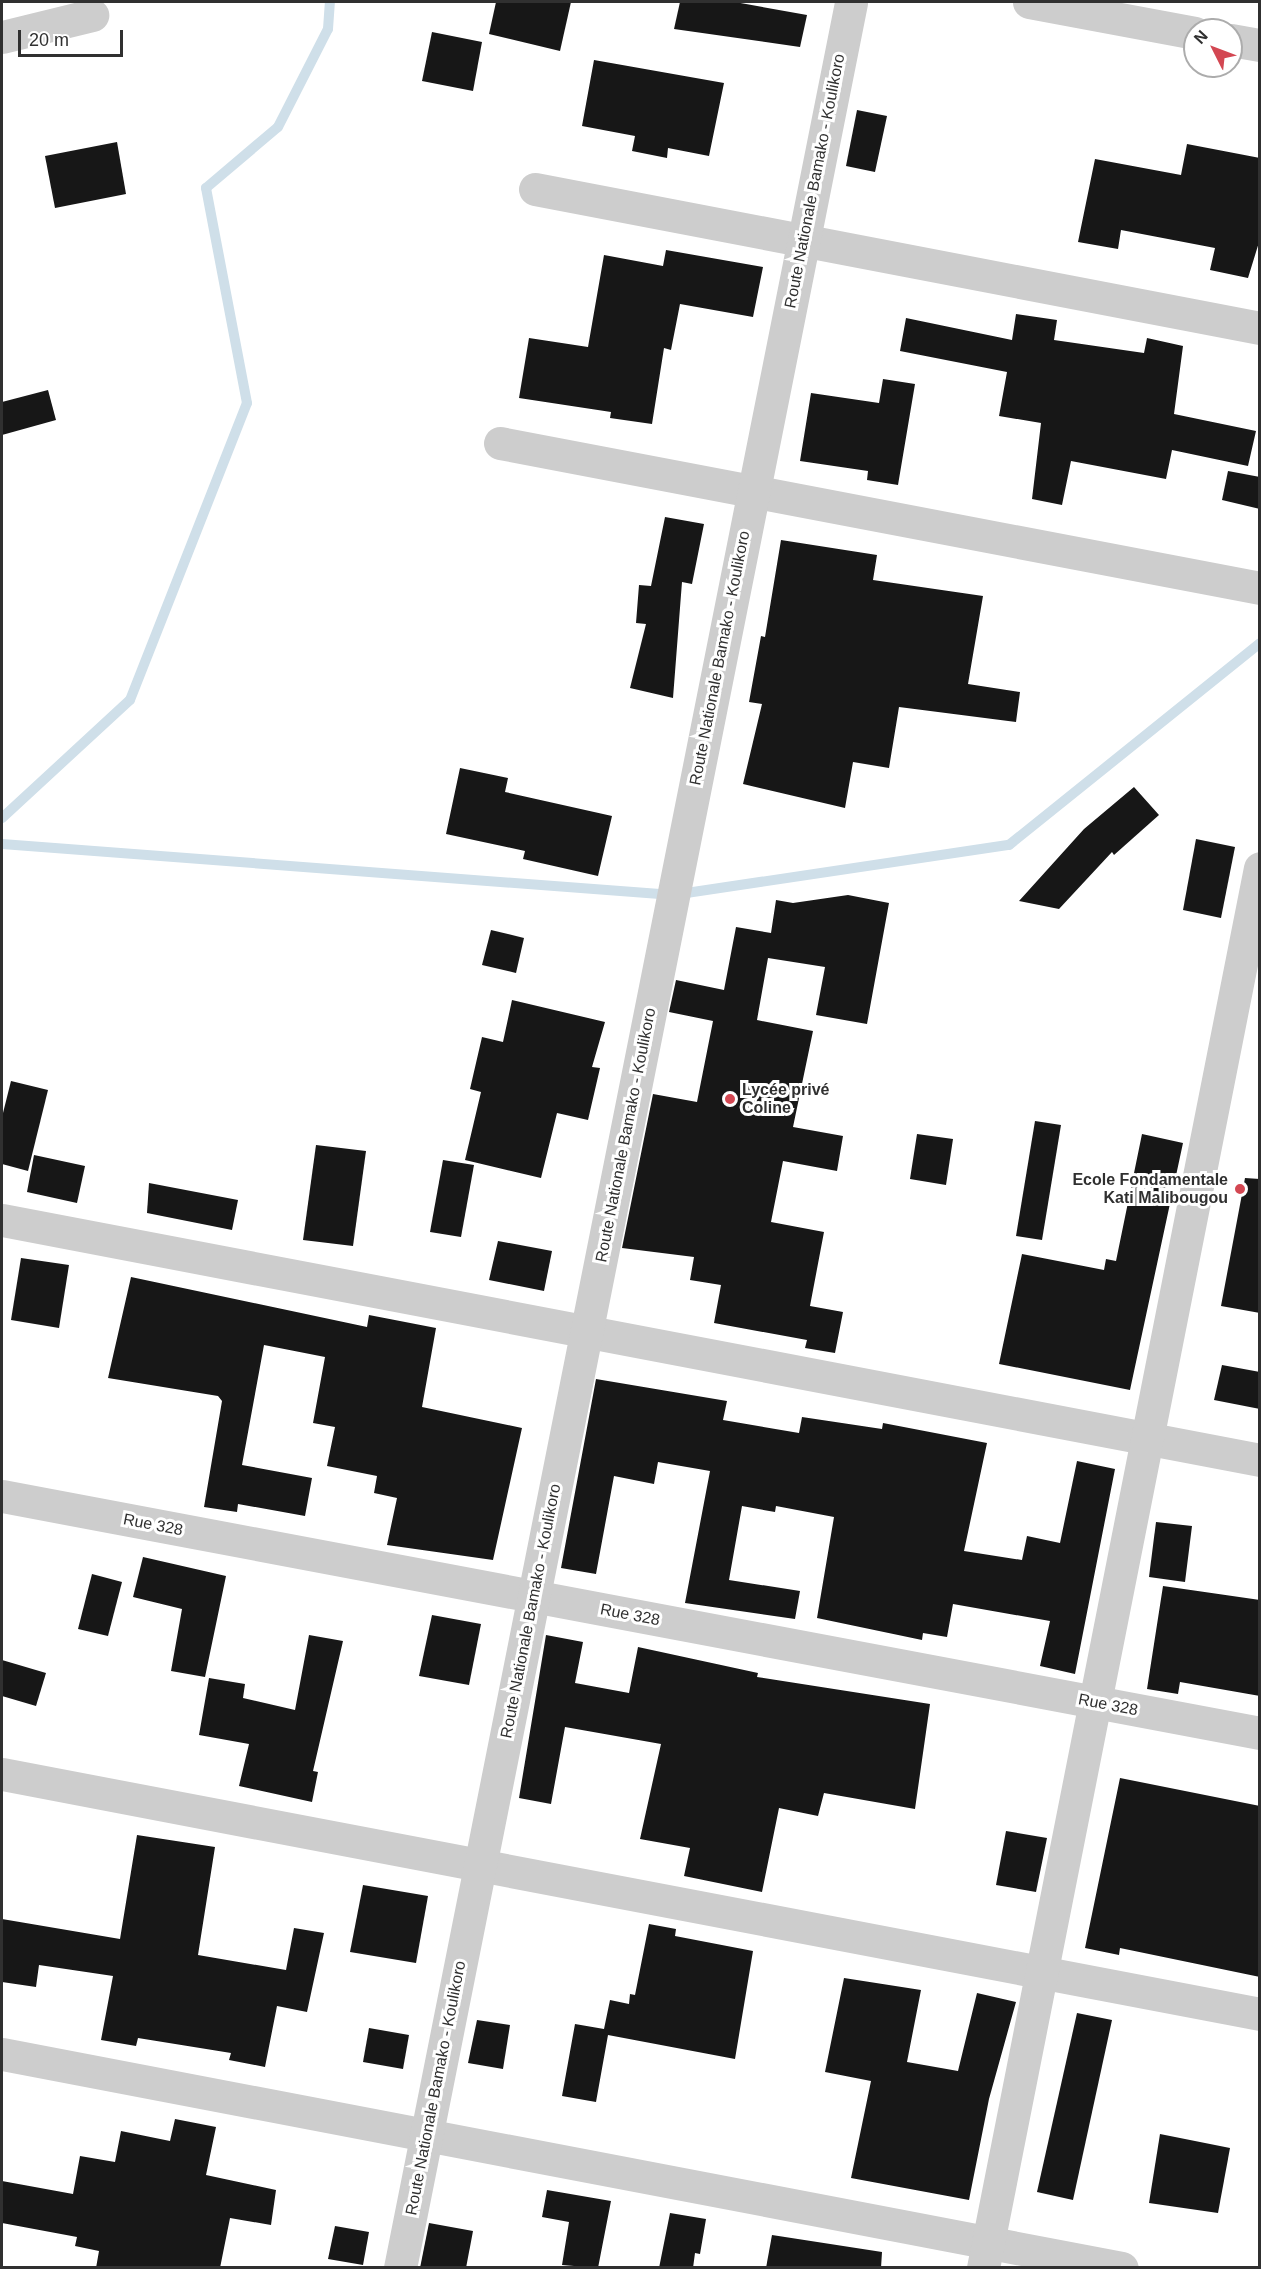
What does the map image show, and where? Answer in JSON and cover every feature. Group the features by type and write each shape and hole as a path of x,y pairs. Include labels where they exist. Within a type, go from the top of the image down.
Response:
{"street":[{"name":"Route Nationale Bamako - Koulikoro","path":"400,2268 851,2"},
{"path":"1029,2 1183,31"},
{"path":"2,37 92,15"},
{"path":"1243,42 1260,45"},
{"path":"535,189 1260,328"},
{"path":"500,443 1260,588"},
{"path":"986,2255 1260,868"},
{"path":"2,1220 1260,1460"},
{"name":"Rue 328","path":"2,1496 1260,1733"},
{"path":"2,1774 1260,2014"},
{"path":"2,2054 427,2135 986,2255 1122,2268"}],"building":[{"path":"496,2 571,2 560,51 489,34"},
{"path":"680,2 735,2 807,15 800,47 674,29"},
{"path":"432,32 482,42 473,91 422,81"},
{"path":"594,60 724,83 709,156 668,148 667,158 632,151 635,136 582,126"},
{"path":"857,110 887,116 875,172 846,166"},
{"path":"117,142 126,194 55,208 45,156"},
{"path":"1187,144 1260,158 1260,239 1248,278 1210,270 1215,248 1121,230 1118,249 1078,242 1095,159 1181,175"},
{"path":"666,250 763,267 753,317 680,304 671,350 664,348 652,424 610,418 611,412 519,398 529,338 588,347 604,255 663,266"},
{"path":"1016,314 1057,320 1054,340 1144,353 1147,338 1183,346 1174,414 1256,431 1248,466 1172,450 1166,479 1071,461 1062,505 1032,499 1041,423 999,416 1007,372 900,351 906,318 1012,340"},
{"path":"883,379 915,384 898,485 867,480 868,471 800,461 811,393 879,403"},
{"path":"48,390 56,420 2,435 2,402"},
{"path":"1228,471 1260,477 1260,509 1222,500"},
{"path":"665,517 704,524 692,584 682,582 673,698 630,688 646,624 636,623 639,585 651,586"},
{"path":"781,540 877,555 873,580 983,596 968,684 1020,692 1016,722 899,707 889,768 853,762 845,808 743,784 762,704 749,702 761,636 765,637"},
{"path":"460,768 508,778 505,792 612,816 598,876 523,859 525,851 446,834"},
{"path":"1134,787 1159,815 1114,855 1112,852 1059,909 1019,901 1084,829"},
{"path":"1196,839 1235,847 1221,918 1183,910"},
{"path":"848,895 889,903 867,1024 816,1015 825,967 768,958 757,1020 813,1031 793,1127 843,1136 837,1171 783,1161 771,1222 824,1232 810,1306 843,1312 835,1353 805,1348 807,1340 714,1323 721,1285 690,1280 694,1257 622,1248 653,1094 697,1102 713,1021 669,1012 676,980 724,990 736,927 771,933 776,900 793,903"},
{"path":"491,930 524,938 516,973 482,965"},
{"path":"512,1000 605,1022 592,1067 600,1068 588,1120 557,1113 541,1178 465,1160 481,1092 470,1089 482,1037 503,1042"},
{"path":"11,1081 48,1090 28,1171 2,1164 2,1117"},
{"path":"1035,1121 1061,1125 1042,1240 1016,1236"},
{"path":"917,1134 953,1139 946,1185 910,1179"},
{"path":"1142,1134 1183,1143 1130,1390 999,1364 1022,1254 1104,1270 1106,1259 1116,1261"},
{"path":"316,1145 366,1151 353,1246 303,1240"},
{"path":"34,1155 85,1166 77,1203 27,1192"},
{"path":"443,1160 474,1165 461,1237 430,1232"},
{"path":"1245,1178 1260,1179 1260,1313 1221,1306"},
{"path":"149,1183 238,1200 232,1230 147,1213"},
{"path":"498,1241 552,1251 544,1291 489,1280"},
{"path":"21,1258 69,1265 59,1328 11,1320"},
{"path":"131,1277 367,1327 369,1315 436,1328 422,1407 522,1428 493,1560 387,1545 397,1498 374,1493 377,1476 327,1466 335,1427 313,1423 325,1357 264,1345 242,1465 312,1478 305,1516 238,1504 237,1512 204,1507 222,1401 218,1396 108,1378"},
{"path":"1222,1365 1260,1372 1260,1409 1214,1400"},
{"path":"596,1379 727,1401 723,1420 799,1433 802,1417 882,1429 883,1423 987,1443 964,1551 1022,1560 1027,1536 1060,1543 1077,1461 1115,1469 1075,1674 1040,1666 1050,1621 953,1604 947,1637 923,1633 922,1640 817,1618 834,1517 776,1506 775,1512 742,1506 729,1580 800,1591 795,1619 685,1603 710,1471 658,1462 654,1484 614,1476 596,1574 561,1568"},
{"path":"1156,1522 1192,1526 1185,1582 1149,1577"},
{"path":"143,1557 226,1576 205,1677 171,1671 182,1609 133,1597"},
{"path":"92,1574 122,1582 108,1636 78,1629"},
{"path":"1163,1586 1260,1600 1260,1696 1180,1682 1178,1694 1147,1689"},
{"path":"432,1615 481,1624 469,1685 419,1676"},
{"path":"309,1635 343,1641 313,1771 318,1772 312,1802 239,1786 249,1744 199,1735 209,1678 245,1684 243,1698 295,1710"},
{"path":"546,1635 583,1642 575,1683 629,1693 638,1647 758,1673 757,1677 930,1704 915,1809 824,1793 818,1816 779,1808 762,1892 684,1876 690,1848 640,1839 661,1744 565,1727 551,1804 519,1798"},
{"path":"2,1660 46,1673 36,1706 2,1696"},
{"path":"1120,1778 1260,1806 1260,1977 1120,1948 1119,1955 1085,1948"},
{"path":"1006,1831 1047,1838 1036,1892 996,1885"},
{"path":"137,1835 215,1847 198,1955 286,1970 294,1928 324,1933 307,2012 277,2006 265,2067 229,2060 231,2053 138,2038 136,2046 101,2040 113,1976 39,1965 36,1987 2,1982 2,1919 120,1939"},
{"path":"363,1885 428,1896 416,1963 350,1952"},
{"path":"649,1924 676,1929 675,1936 753,1951 735,2059 608,2035 596,2102 562,2096 575,2024 604,2029 610,2000 629,2004 630,1994 635,1995"},
{"path":"844,1978 921,1990 907,2062 958,2071 977,1993 1016,2002 989,2099 969,2200 851,2178 871,2081 825,2072"},
{"path":"1077,2013 1112,2020 1073,2200 1037,2192"},
{"path":"477,2020 510,2025 503,2069 468,2063"},
{"path":"369,2028 409,2035 403,2069 363,2062"},
{"path":"175,2119 216,2127 206,2175 276,2190 271,2225 230,2218 220,2268 96,2268 99,2251 75,2246 77,2237 2,2223 2,2181 73,2194 80,2156 115,2162 121,2131 170,2141"},
{"path":"1160,2134 1230,2148 1218,2213 1149,2203"},
{"path":"547,2190 611,2201 598,2268 562,2265 569,2222 542,2217"},
{"path":"670,2213 706,2219 700,2254 695,2253 693,2268 659,2268"},
{"path":"429,2223 473,2231 466,2268 420,2268"},
{"path":"335,2226 369,2232 363,2265 328,2259"},
{"path":"772,2235 882,2252 881,2268 766,2268"}],"waterway":[{"path":"2,818 130,700 247,403 206,188 278,127 328,29 330,2"},
{"path":"2,844 673,895 1009,845 1260,643"}],"place":[{"name":"Lycée privé Coline","path":"730,1099"},
{"name":"Ecole Fondamentale Kati Malibougou","path":"1240,1189"}]}
